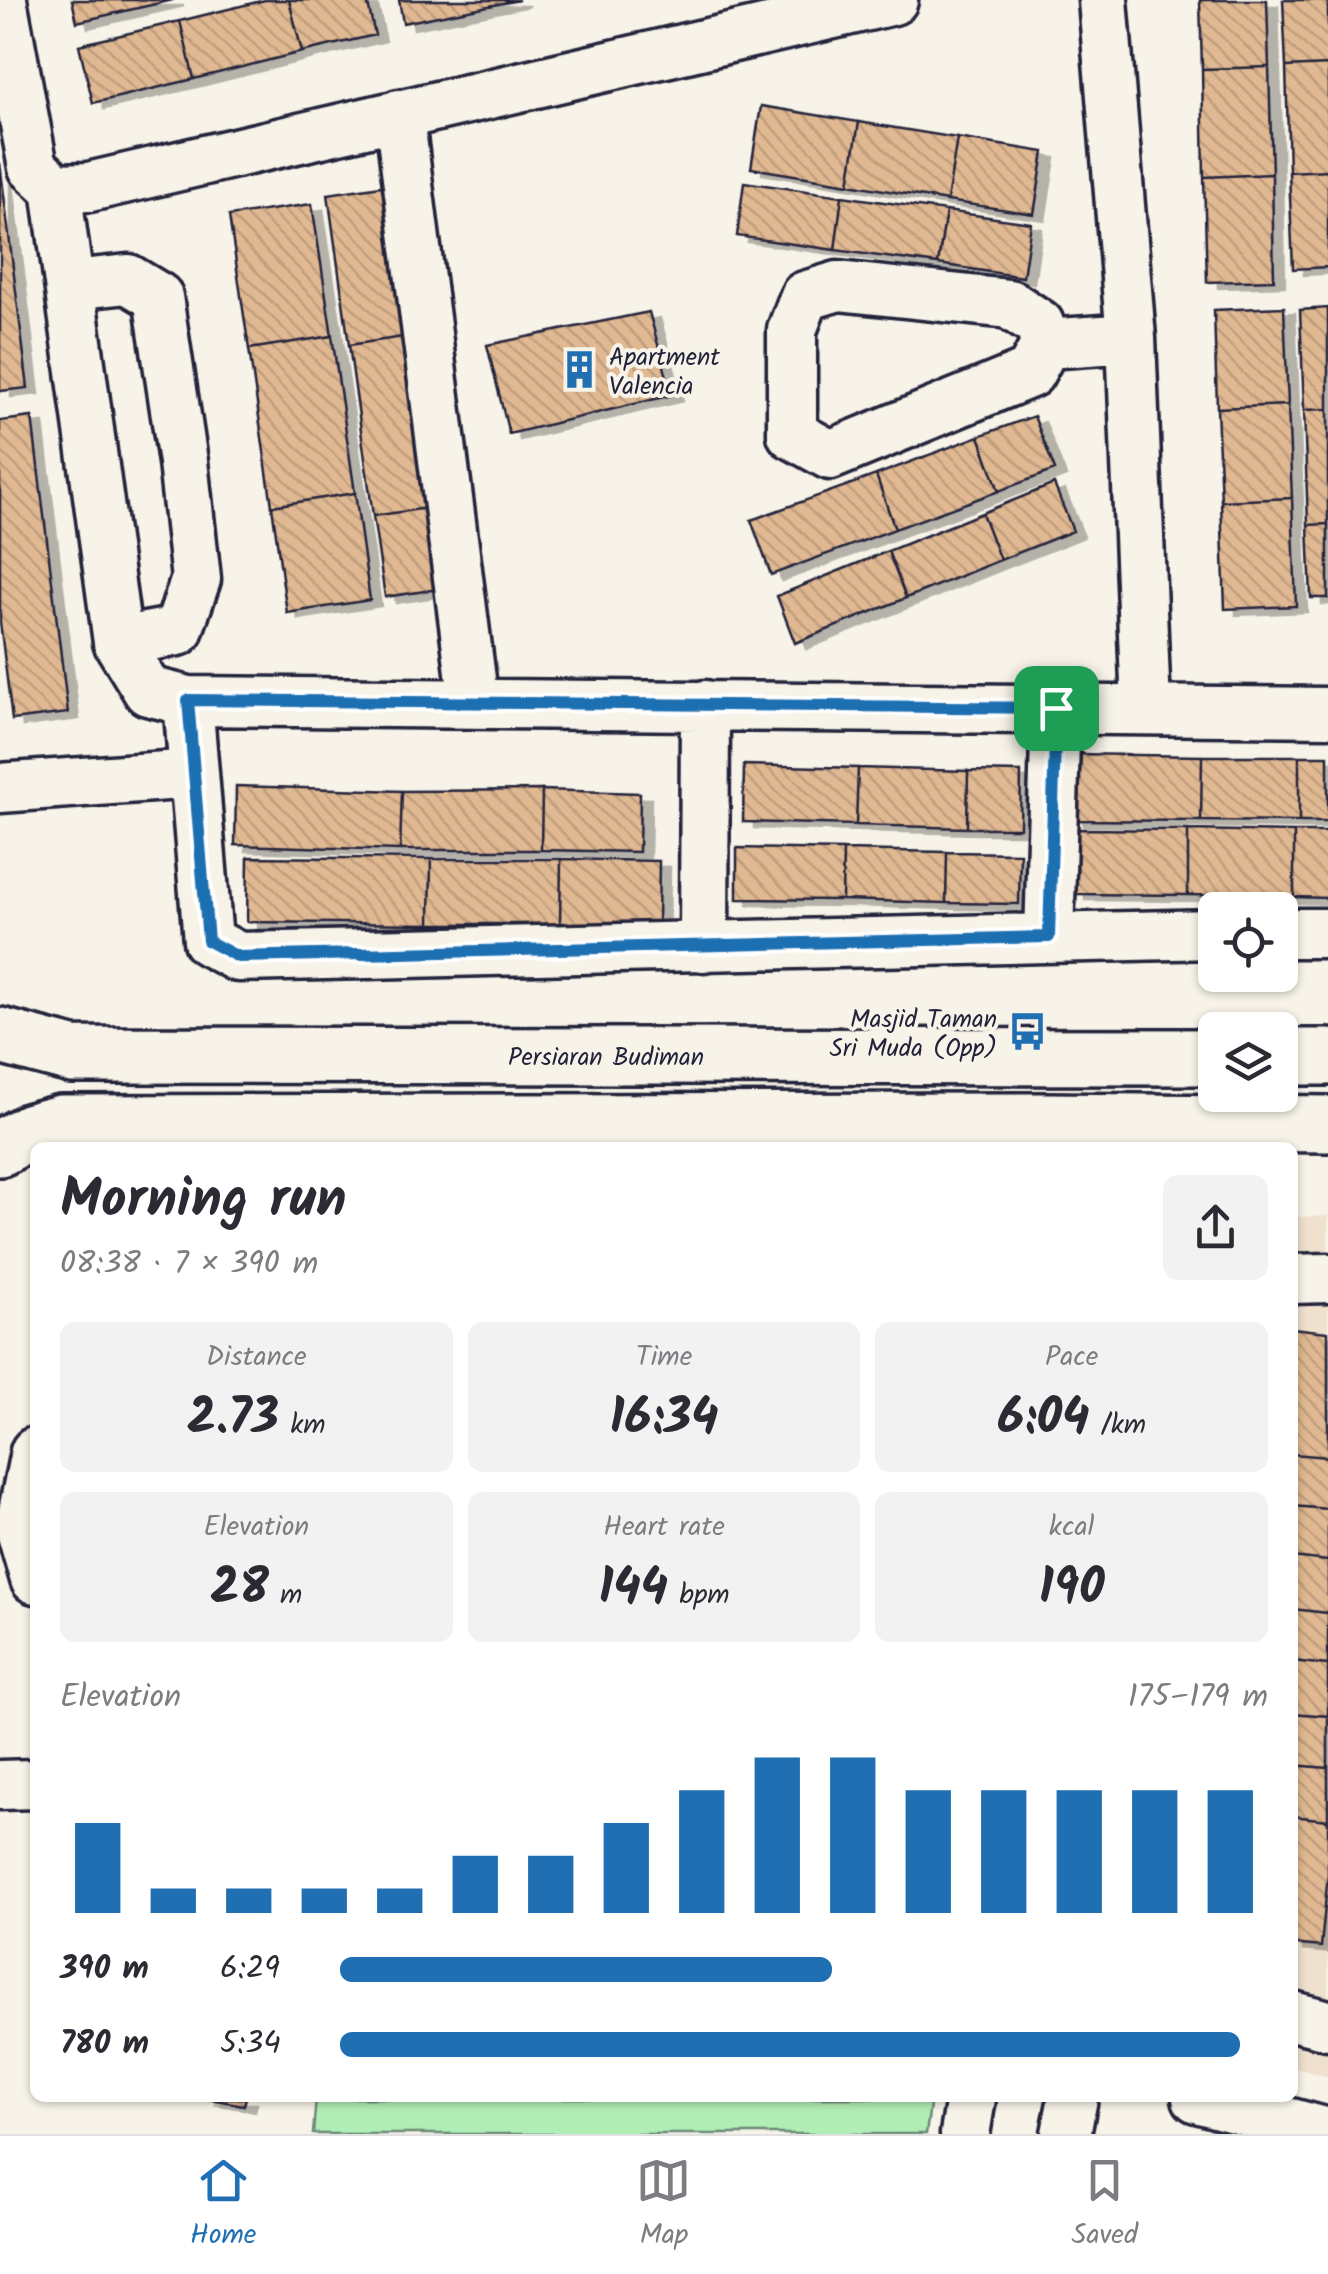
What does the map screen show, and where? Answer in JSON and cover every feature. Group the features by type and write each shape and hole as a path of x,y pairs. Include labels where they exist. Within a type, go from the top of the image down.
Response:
{"main road":[{"name":"Persiaran Budiman","path":"0,1036 72,1055 1198,1057"},
{"path":"1298,1057 1328,1057"},
{"path":"0,1148 31,1131 60,1123 1046,1134 1328,1124"}],"street":[{"path":"2,0 5,52 33,167 56,188 118,642 148,691 188,700 1328,712"},
{"path":"56,188 88,187 893,0"},
{"path":"1103,0 1131,338 1146,708"},
{"path":"399,114 474,703"},
{"path":"71,285 128,279 158,297 184,462 196,579 178,632 118,642"},
{"path":"838,286 1009,304 1039,324 1046,344 1030,374 830,455 792,434 792,330 806,296 838,286"},
{"path":"1046,344 1131,338"},
{"path":"188,700 208,941 238,957 1198,934"},
{"path":"704,705 704,947"},
{"path":"1049,937 1056,708"},
{"path":"0,788 194,774"},
{"path":"1298,934 1328,933"},
{"path":"1298,1279 1328,1278"},
{"path":"30,1477 20,1527 30,1562"},
{"path":"0,1785 30,1784"},
{"path":"1298,2017 1328,2024"},
{"path":"965,2134 970,2102"},
{"path":"1066,2134 1072,2102"},
{"path":"1212,2102 1328,2134"}],"shaded area":[{"path":"1328,1216 1328,2077 1298,2069 1298,1217"}],"green space":[{"path":"316,2102 930,2102 926,2134 313,2134"}],"building":[{"path":"72,0 173,0 77,22"},
{"path":"265,0 289,0 302,52 194,79 180,21"},
{"path":"289,0 367,0 375,35 302,52"},
{"path":"399,0 519,0 403,23"},
{"path":"1200,0 1267,0 1269,67 1202,69"},
{"path":"1283,0 1328,0 1328,65 1286,67"},
{"path":"180,21 194,79 93,103 79,45"},
{"path":"1328,65 1328,170 1289,172 1286,67"},
{"path":"1269,67 1272,174 1204,177 1202,69"},
{"path":"761,106 859,122 849,184 751,168"},
{"path":"859,122 957,138 947,201 849,184"},
{"path":"957,138 1044,152 1034,214 947,201"},
{"path":"0,163 28,388 0,391"},
{"path":"1328,170 1328,267 1293,269 1289,172"},
{"path":"1272,174 1274,280 1207,282 1204,177"},
{"path":"744,182 842,196 835,250 737,236"},
{"path":"388,185 410,336 349,345 328,194"},
{"path":"842,196 946,211 938,264 835,250"},
{"path":"312,204 332,336 249,349 229,216"},
{"path":"946,211 1031,223 1023,277 938,264"},
{"path":"1284,307 1288,405 1217,408 1214,310"},
{"path":"1328,308 1328,409 1304,410 1300,310"},
{"name":"Apartment Valencia","path":"649,312 672,395 509,434 487,345"},
{"path":"332,336 355,493 272,506 249,349"},
{"path":"410,336 434,507 373,516 349,345"},
{"path":"1288,405 1292,498 1221,501 1217,408"},
{"path":"1328,409 1328,524 1308,525 1304,410"},
{"path":"1034,416 1055,470 999,491 979,436"},
{"path":"32,417 68,713 12,720 0,622 0,421"},
{"path":"979,436 999,491 895,529 876,475"},
{"path":"876,475 895,529 771,575 751,520"},
{"path":"1054,484 1073,531 1000,560 982,513"},
{"path":"355,493 370,600 287,613 272,506"},
{"path":"1292,498 1296,606 1225,609 1221,501"},
{"path":"434,507 445,588 385,597 373,516"},
{"path":"982,513 1000,560 906,598 888,551"},
{"path":"1328,524 1328,598 1311,598 1308,525"},
{"path":"888,551 906,598 795,643 777,596"},
{"path":"1073,754 1202,756 1201,821 1072,820"},
{"path":"1202,756 1299,756 1299,822 1201,821"},
{"path":"1299,756 1328,756 1328,822 1299,822"},
{"path":"744,765 858,768 856,825 743,822"},
{"path":"858,768 968,771 967,828 856,825"},
{"path":"968,771 1021,772 1020,828 967,828"},
{"path":"236,786 402,791 400,850 235,845"},
{"path":"542,790 541,850 400,850 402,791"},
{"path":"542,790 640,793 639,852 541,850"},
{"path":"1075,829 1188,830 1188,895 1074,894"},
{"path":"1188,830 1294,832 1294,892 1188,895"},
{"path":"1294,832 1328,832 1328,898 1298,897 1298,892 1294,892"},
{"path":"737,848 843,850 842,900 737,899"},
{"path":"843,850 947,852 946,903 842,900"},
{"path":"947,852 1020,853 1019,904 946,903"},
{"path":"248,857 431,859 430,924 247,922"},
{"path":"431,859 561,859 560,924 430,924"},
{"path":"561,859 659,861 658,925 560,924"},
{"path":"1298,1329 1328,1332 1328,1457 1298,1454"},
{"path":"1298,1454 1328,1457 1328,1509 1298,1506"},
{"path":"1298,1506 1328,1509 1328,1561 1298,1558"},
{"path":"1298,1558 1328,1561 1328,1613 1298,1610"},
{"path":"1298,1610 1328,1613 1328,1665 1298,1662"},
{"path":"1298,1662 1328,1665 1328,1716 1298,1714"},
{"path":"1298,1714 1328,1716 1328,1768 1298,1766"},
{"path":"1298,1766 1328,1768 1328,1820 1298,1817"},
{"path":"1298,1817 1328,1820 1321,1947 1298,1945"}],"place":[{"name":"Apartment Valencia","path":"579,370"},
{"name":"Masjid Taman Sri Muda (Opp)","path":"1027,1032"}],"route":[{"path":"188,700 1056,708 1049,937 238,957 208,941 188,700"}]}
